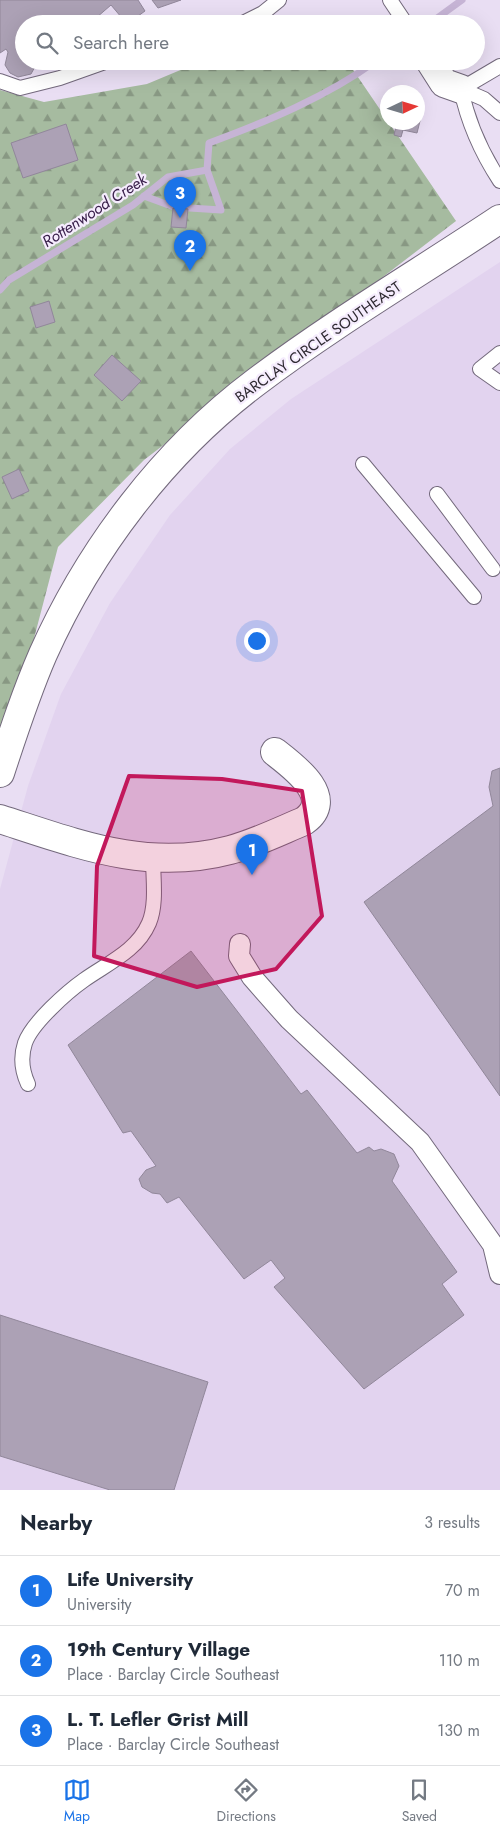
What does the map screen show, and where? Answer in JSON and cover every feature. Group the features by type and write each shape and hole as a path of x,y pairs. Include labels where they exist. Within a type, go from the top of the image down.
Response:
{"street":[{"path":"436,70 444,83 461,89"},
{"name":"BARCLAY CIRCLE SOUTHEAST","path":"0,774 32,679 62,617 110,536 162,468 190,438 255,382 500,219"},
{"path":"0,819 120,855 153,858 196,856 228,850 254,842 309,818 313,813 315,796 308,780 275,752"},
{"path":"240,944 239,956 252,977 289,1019 420,1142 493,1245 500,1274"}],"lane":[{"path":"259,15 279,0"},
{"path":"391,2 400,15"},
{"path":"461,89 500,66"},
{"path":"0,81 20,88 83,70"},
{"path":"461,89 484,99 500,113"},
{"path":"461,89 472,131 500,181"},
{"path":"500,354 480,370 500,383"},
{"path":"363,464 474,597"},
{"path":"437,494 493,569"},
{"path":"28,1084 22,1060 25,1042 31,1033 60,1001 83,981 136,943 150,923 153,912 153,858"}],"highlighted area":[{"path":"129,776 222,779 302,791 322,916 276,969 197,987 94,956 97,866"}],"shaded area":[{"path":"500,262 500,1490 0,1490 0,889 28,786 61,694 110,603 170,515 230,449 291,399"}],"green space":[{"path":"180,70 353,70 380,109 380,130 394,130 456,221 144,460 58,547 11,726 0,757 0,90 44,102 147,84"}],"building":[{"path":"0,0 138,0 145,11 139,15 119,15 111,5 99,15 15,15 15,70 33,70 31,74 18,77 10,73 5,65 8,52 6,49 0,53"},
{"path":"152,0 181,0 158,8"},
{"path":"66,124 78,160 23,178 11,143"},
{"path":"395,130 403,130 401,137 394,135"},
{"path":"403,130 418,130 417,133"},
{"path":"173,208 188,209 186,228 171,227"},
{"path":"49,301 55,322 36,328 30,307"},
{"path":"112,355 141,381 122,401 94,375"},
{"path":"19,469 29,491 12,499 2,477"},
{"path":"500,768 500,1096 364,902 493,806 489,787 492,771"},
{"path":"191,951 301,1094 307,1090 357,1153 369,1147 374,1151 381,1149 394,1154 399,1166 392,1181 457,1272 442,1284 464,1315 364,1389 274,1287 285,1278 271,1260 244,1279 179,1197 167,1203 160,1194 152,1193 142,1187 139,1179 146,1170 156,1166 131,1131 123,1133 68,1045"},
{"path":"0,1315 208,1382 174,1490 110,1490 0,1456"}],"waterway":[{"name":"Rottenwood Creek","path":"441,15 462,0"},
{"name":"Rottenwood Creek","path":"0,290 9,280 133,205 168,177 207,170 209,143 295,108 363,70"},
{"path":"144,196 174,207 221,210 207,170"}],"place":[{"name":"L. T. Lefler Grist Mill","path":"180,218"},
{"name":"19th Century Village","path":"190,271"},
{"name":"Life University","path":"252,875"}]}
